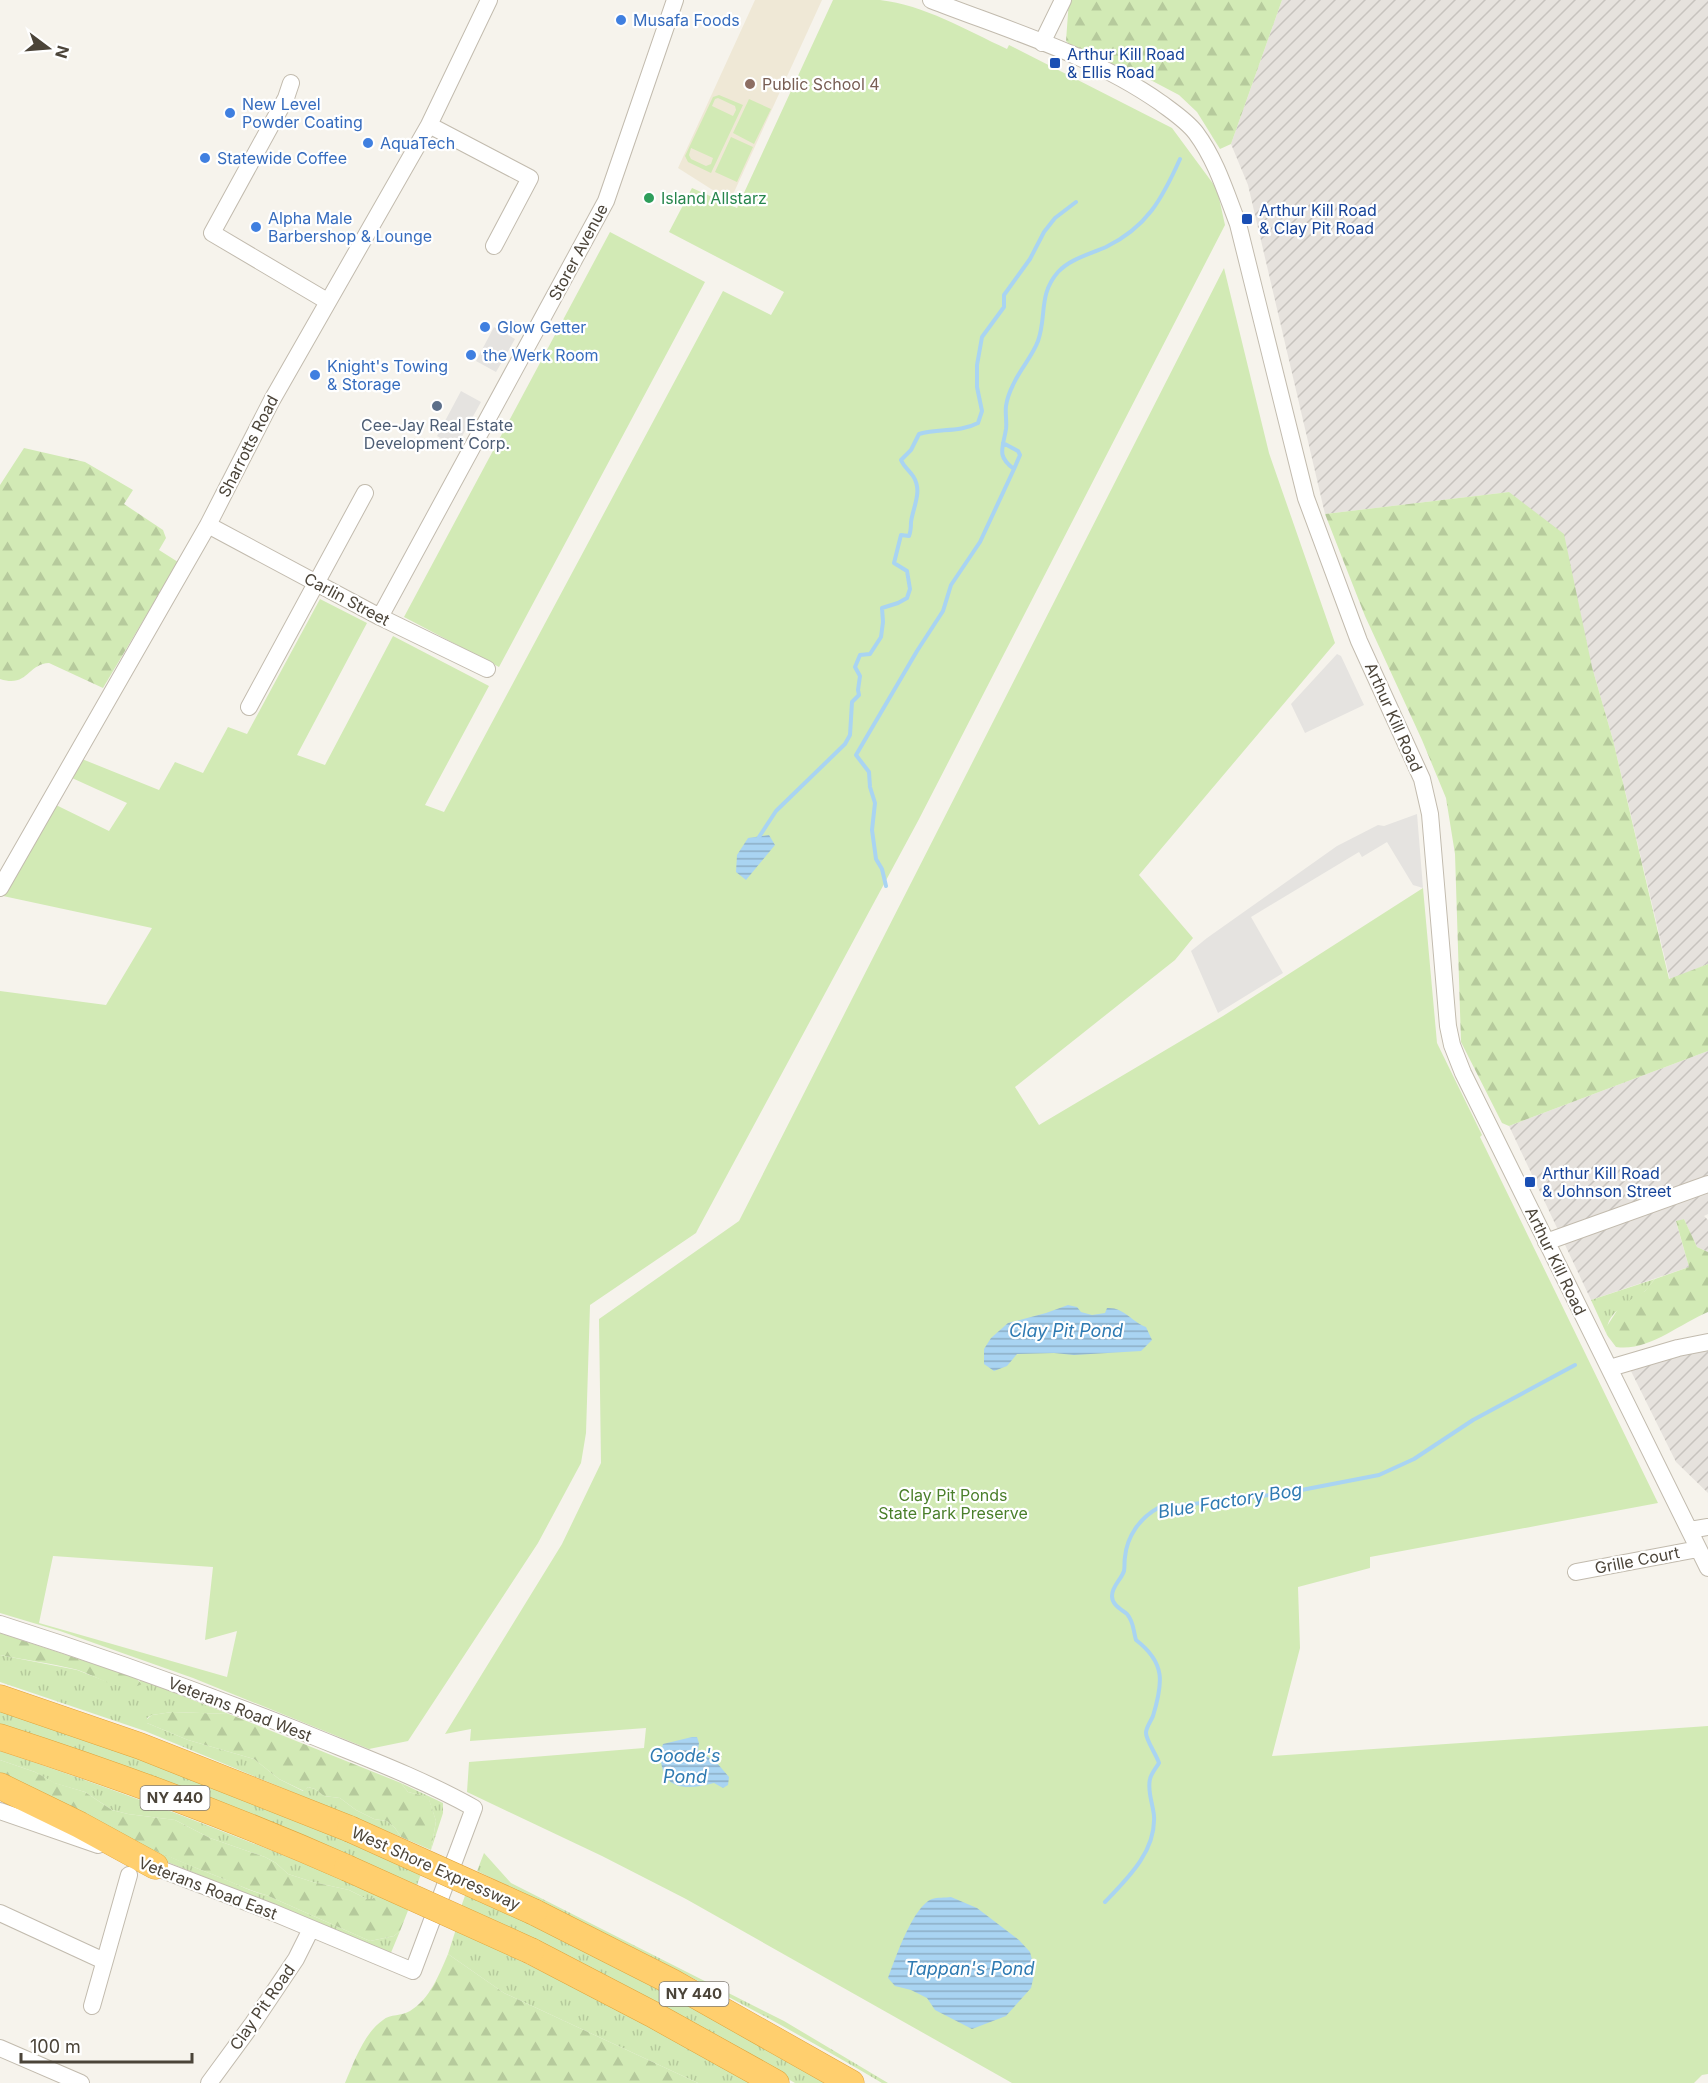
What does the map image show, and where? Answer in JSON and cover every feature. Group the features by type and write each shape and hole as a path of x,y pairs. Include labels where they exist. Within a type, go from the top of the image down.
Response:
{"highway":[{"name":"West Shore Expressway","path":"0,1698 150,1750 350,1829 534,1912 682,1988 850,2083"},
{"name":"NY 440","path":"0,1737 149,1788 347,1868 531,1951 652,2014 776,2083"},
{"path":"0,1786 80,1825 155,1866"}],"street":[{"name":"Sharrotts Road","path":"0,888 208,525 272,400 429,125 489,0"},
{"name":"Storer Avenue","path":"381,617 606,201 675,0"},
{"name":"Arthur Kill Road","path":"931,0 1042,43 1121,79 1174,113 1195,131 1223,182 1238,224 1306,498 1359,642 1422,779 1430,814 1448,1026 1452,1045 1546,1242 1708,1568"},
{"path":"1042,43 1063,0"},
{"path":"291,83 286,98 212,233 327,302"},
{"path":"429,125 530,178 494,246"},
{"path":"249,707 365,493"},
{"name":"Carlin Street","path":"208,525 381,617 487,669"},
{"path":"1546,1242 1708,1184"},
{"path":"1610,1368 1678,1348 1708,1342"},
{"path":"1690,1530 1708,1527"},
{"name":"Grille Court","path":"1576,1572 1698,1549"},
{"name":"Veterans Road West","path":"0,1624 135,1669 242,1709 412,1778 474,1808 413,1971"},
{"name":"Veterans Road East","path":"0,1811 155,1866 413,1971"},
{"path":"92,2006 129,1875"},
{"path":"0,1913 104,1961"},
{"name":"Clay Pit Road","path":"209,2083 253,2023 300,1952 311,1929"},
{"path":"0,2048 78,2082"}],"shaded area":[{"name":"Public School 4","path":"755,0 822,0 730,201 678,168"},
{"path":"1282,0 1708,0 1708,964 1670,980 1613,740 1592,667 1509,492 1325,514 1248,185 1231,144"},
{"path":"494,327 515,339 496,372 476,361"},
{"path":"461,391 481,402 456,447 437,436"},
{"path":"1337,654 1341,656 1364,705 1305,733 1291,704"},
{"path":"1417,814 1423,888 1413,885 1387,842 1362,857 1359,852 1251,917 1283,973 1218,1013 1191,951 1337,846 1378,825 1384,826"},
{"path":"1708,1051 1708,1214 1704,1216 1708,1220 1708,1252 1697,1247 1684,1219 1676,1222 1689,1267 1591,1300 1509,1126"},
{"path":"1708,1337 1708,1493 1676,1462 1624,1357"}],"green space":[{"path":"833,0 880,0 929,13 1007,49 1009,45 1172,128 1217,189 1225,225 918,821 696,1233 590,1305 586,1433 581,1463 538,1543 408,1741 369,1749 193,1678 60,1631 0,1613 0,991 106,1005 152,928 3,896 56,805 109,831 127,803 72,778 82,759 159,790 175,762 203,773 228,727 247,734 320,599 367,623 297,755 325,765 393,636 489,686 425,805 444,812 723,291 771,315 784,292 669,232 692,188 737,208","holes":["53,1556 213,1567 205,1640 237,1631 227,1677 39,1623"]},
{"path":"1069,0 1282,0 1231,144 1220,149 1197,112 1179,95 1122,65 1092,58 1066,41"},
{"path":"719,95 743,105 711,173 688,162 685,156 713,97","holes":["718,98 735,106 733,116 712,106","691,148 713,158 711,164 706,166 691,159 689,155"]},
{"path":"749,99 771,109 754,144 733,133"},
{"path":"731,137 753,147 737,182 715,172"},
{"path":"610,232 705,282 499,667 404,617"},
{"name":"Clay Pit Ponds State Park Preserve","path":"1224,268 1269,453 1335,643 1139,875 1193,938 1175,960 1015,1087 1039,1125 1223,1016 1423,888 1437,1043 1482,1135 1480,1137 1658,1503 1370,1557 1370,1568 1298,1587 1300,1648 1272,1756 1708,1726 1708,2074 1702,2075 1694,2083 1012,2083 686,1899 467,1792 469,1762 644,1748 646,1728 470,1741 471,1729 445,1734 562,1544 601,1463 599,1319 739,1221"},
{"path":"24,448 85,462 133,490 124,504 163,530 166,538 159,550 178,562 103,688 49,663 36,667 16,680 0,679 0,485"},
{"path":"1509,492 1564,534 1592,667 1613,740 1669,979 1708,964 1708,1051 1509,1126 1502,1123 1461,1042 1455,854 1446,798 1365,616 1325,514"},
{"path":"1684,1219 1697,1247 1708,1252 1708,1312 1652,1341 1628,1347 1616,1347 1607,1335 1607,1326 1620,1306 1645,1291 1655,1279 1689,1267 1676,1221"},
{"path":"1655,1279 1646,1290 1615,1313 1607,1326 1607,1335 1591,1300"},
{"path":"0,1633 136,1678 142,1684 125,1687 74,1669 0,1655"},
{"path":"0,1655 77,1670 113,1684 137,1686 140,1681 136,1678 229,1714 172,1712 152,1715 147,1718 147,1723 188,1740 254,1759 279,1779 303,1791 308,1787 315,1789 324,1796 340,1798 356,1810 374,1819 387,1821 401,1837 145,1731 0,1682"},
{"path":"0,1710 85,1737 422,1871 416,1888 0,1727"},
{"path":"172,1712 229,1714 401,1783 408,1792 429,1799 436,1821 431,1850 401,1837 387,1821 374,1819 356,1810 340,1798 324,1796 308,1787 304,1791 279,1779 254,1759 188,1740 147,1723 147,1719 152,1715"},
{"path":"0,1751 190,1819 378,1894 372,1899 367,1899 349,1890 288,1874 265,1857 210,1838 175,1820 112,1810 85,1792 54,1783 35,1772 0,1760"},
{"path":"0,1760 35,1772 55,1783 85,1792 112,1810 175,1820 210,1838 265,1857 288,1874 349,1890 367,1899 372,1899 378,1894 409,1908 400,1931 394,1936 370,1941 266,1895 187,1864 106,1828 0,1775"},
{"path":"401,1783 443,1803 443,1813 431,1850 436,1821 429,1800 424,1796 408,1792"},
{"path":"47,1799 175,1859 266,1895 370,1941 394,1936 400,1931 390,1955 324,1925 160,1859"},
{"path":"484,1853 511,1883 784,2021 888,2083 882,2083 783,2026 682,1973 477,1871"},
{"path":"467,1890 686,2004 829,2083 795,2083 461,1907"},
{"path":"456,1929 624,2012 753,2083 698,2083 504,1993 448,1954"},
{"path":"448,1954 504,1993 698,2083 345,2083 360,2048 370,2032 386,2018 407,2013 423,2000 433,1986"}],"water":[{"path":"769,835 775,845 746,880 736,872 737,855 748,838"},
{"name":"Clay Pit Pond","path":"1068,1305 1092,1315 1105,1313 1107,1308 1123,1312 1146,1327 1152,1340 1141,1351 1074,1355 1017,1354 1007,1366 994,1371 984,1364 984,1349 991,1338 1008,1323"},
{"name":"Goode's Pond","path":"697,1737 698,1750 717,1763 729,1777 728,1785 723,1788 714,1783 683,1787 670,1781 665,1775 661,1758 663,1744"},
{"name":"Tappan's Pond","path":"951,1897 977,1908 1019,1940 1030,1952 1035,1971 1031,1988 1006,2016 972,2029 935,2010 927,1998 911,1990 895,1986 888,1978 906,1934 918,1912 932,1899"}],"waterway":[{"path":"886,886 882,869 876,859 872,830 875,803 870,787 869,772 856,755 943,611 951,585 980,542 1014,469 1005,460 1002,451 1006,429 1006,403 1016,379 1038,341 1045,297 1052,281 1068,264 1120,239 1143,221 1167,187 1180,159"},
{"path":"759,837 776,811 845,744 850,735 852,702 859,695 860,676 855,667 860,655 870,654 881,637 882,608 907,598 910,589 907,571 894,563 901,535 909,536 910,534 917,487 913,476 901,460 911,450 919,434 964,428 978,423 982,411 977,387 977,365 982,337 1004,307 1004,295 1030,259 1044,232 1055,218 1076,202"},
{"path":"1003,443 1018,451 1020,455 1014,469"},
{"name":"Blue Factory Bog","path":"1105,1902 1139,1863 1153,1829 1154,1816 1149,1784 1151,1775 1159,1763 1146,1733 1159,1693 1159,1674 1153,1657 1136,1640 1129,1617 1112,1599 1113,1589 1124,1571 1128,1542 1140,1522 1158,1508 1286,1493 1379,1475 1414,1459 1473,1420 1575,1365"}],"place":[{"name":"Musafa Foods","path":"621,20"},
{"name":"Arthur Kill Road & Ellis Road","path":"1055,63"},
{"name":"Public School 4","path":"750,84"},
{"name":"New Level Powder Coating","path":"230,113"},
{"name":"AquaTech","path":"368,143"},
{"name":"Statewide Coffee","path":"205,158"},
{"name":"Island Allstarz","path":"649,198"},
{"name":"Arthur Kill Road & Clay Pit Road","path":"1247,219"},
{"name":"Alpha Male Barbershop & Lounge","path":"256,227"},
{"name":"Glow Getter","path":"485,327"},
{"name":"the Werk Room","path":"471,355"},
{"name":"Knight's Towing & Storage","path":"315,375"},
{"name":"Cee-Jay Real Estate Development Corp.","path":"437,406"},
{"name":"Arthur Kill Road & Johnson Street","path":"1530,1182"}]}
